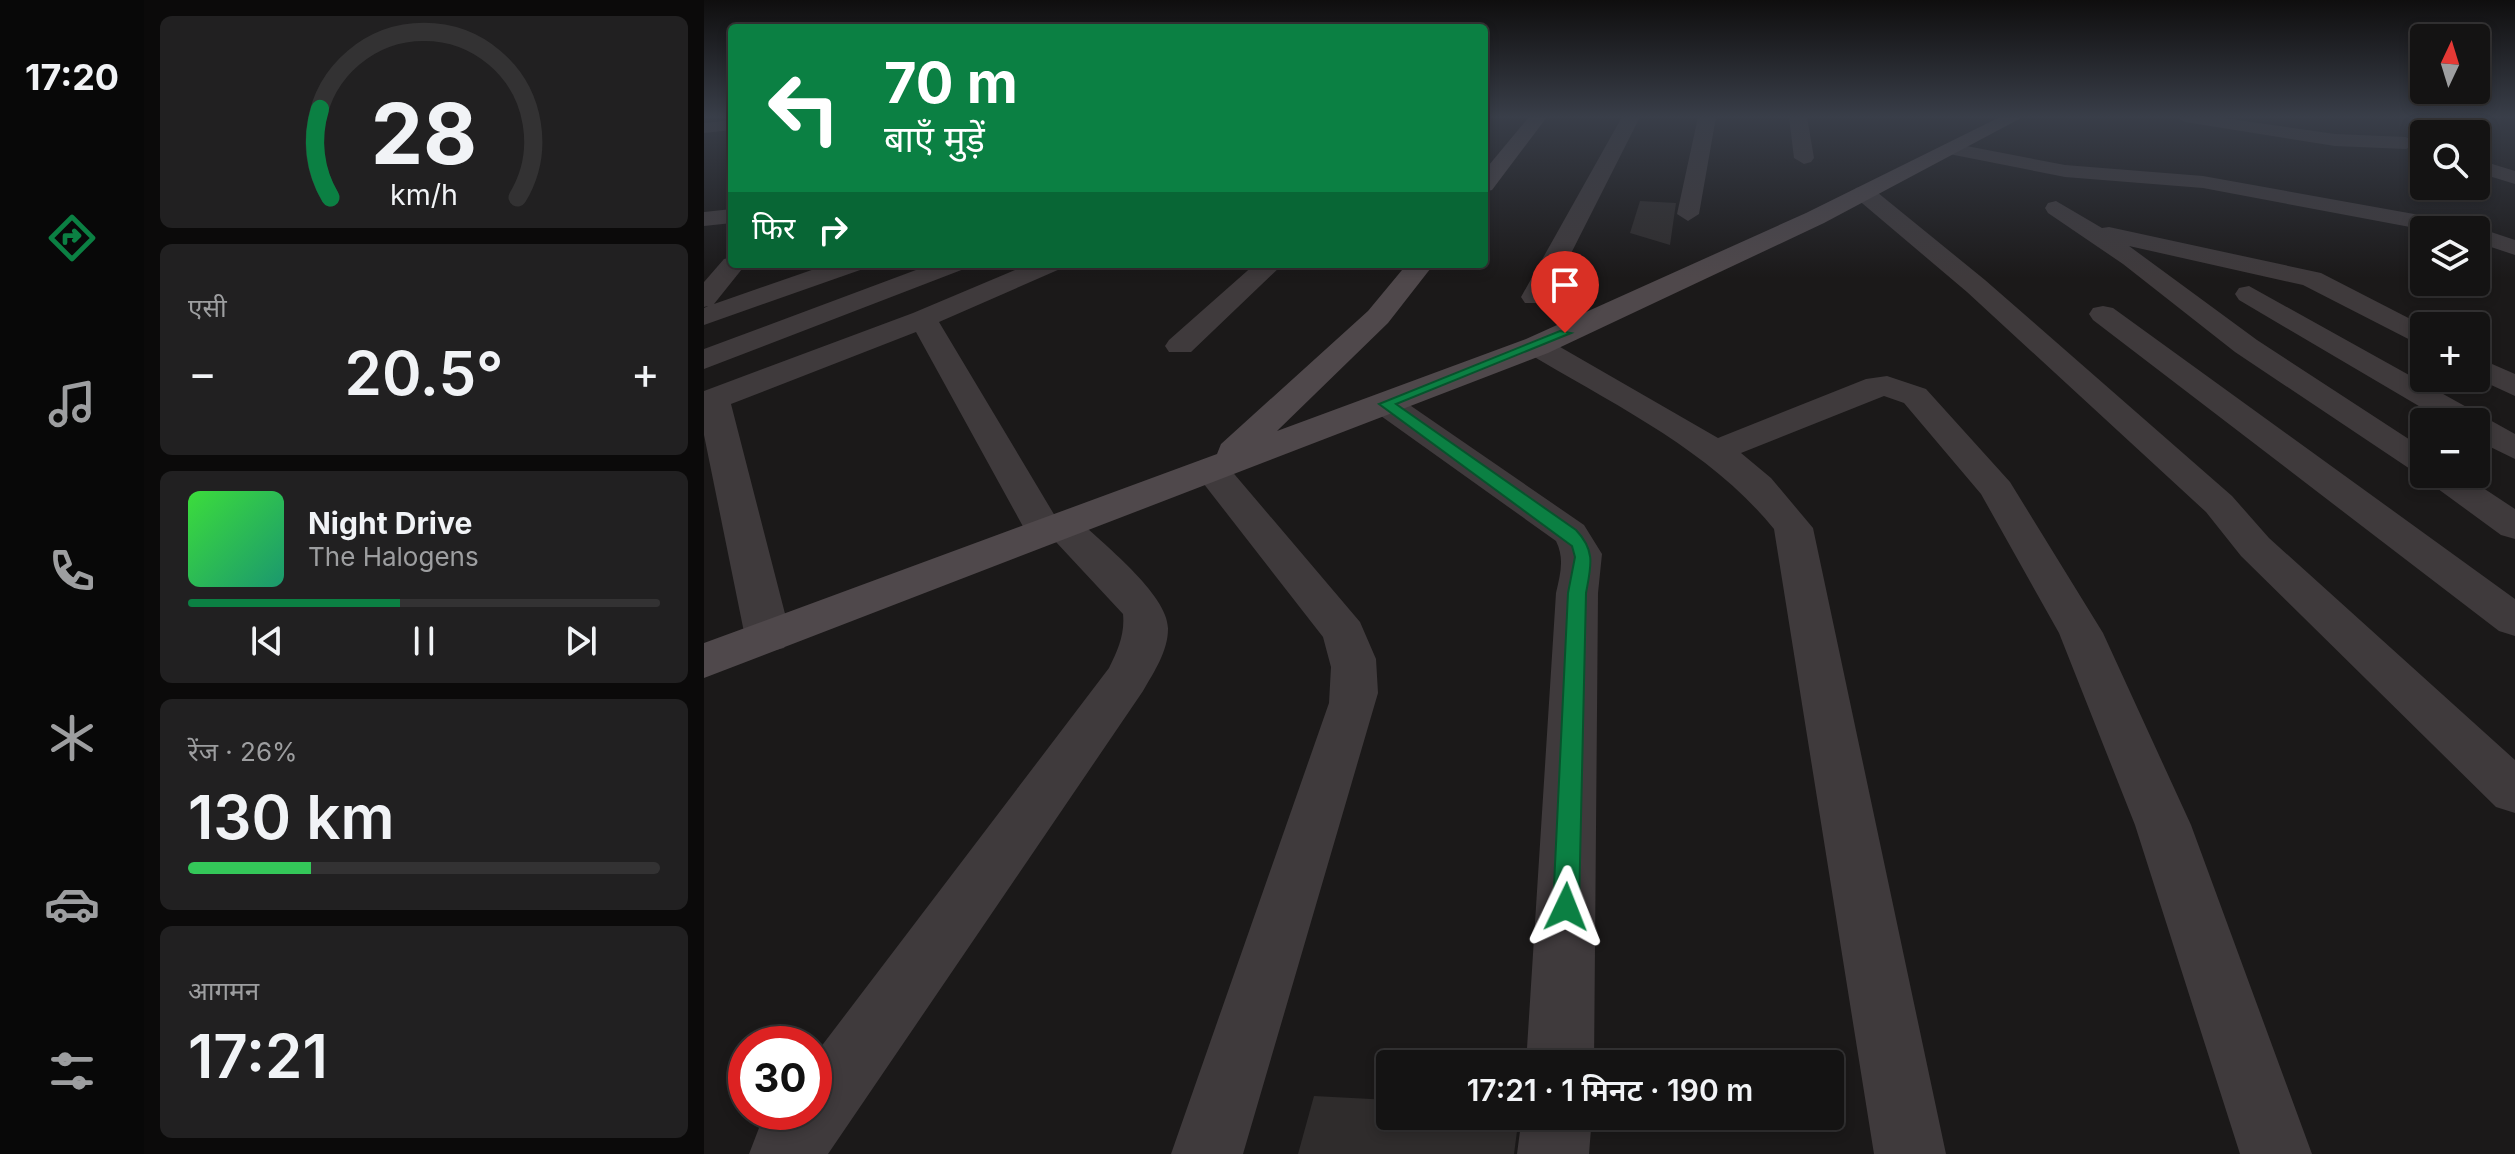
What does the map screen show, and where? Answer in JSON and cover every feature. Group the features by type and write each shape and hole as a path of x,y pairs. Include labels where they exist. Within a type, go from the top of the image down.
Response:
{"main road":[{"path":"704,661 1537,346 1908,171"},
{"path":"1214,469 1378,317 1418,268"}],"street":[{"path":"1535,297 1602,171"},
{"path":"1688,214 1696,171"},
{"path":"2064,171 2203,182 2410,220"},
{"path":"2494,171 2515,178"},
{"path":"1864,193 1976,286 2219,504 2255,547 2515,792"},
{"path":"2056,208 2093,231 2246,346 2410,456"},
{"path":"704,219 728,216"},
{"path":"2093,231 2312,279 2410,331"},
{"path":"2490,239 2515,248"},
{"path":"704,299 730,268"},
{"path":"704,317 843,268"},
{"path":"704,360 945,268"},
{"path":"768,637 709,401 923,319 1042,268"},
{"path":"1180,346 1266,268"},
{"path":"2249,294 2446,408"},
{"path":"2103,314 2515,621"},
{"path":"785,1154 1126,679 1143,648 1149,626 1144,610 1053,530 923,319"},
{"path":"1537,346 1716,451 1758,486 1793,528 1910,1154"},
{"path":"2490,373 2515,386"},
{"path":"1716,451 1866,389 1887,386 1915,396 1997,490 2081,633 2163,825 2276,1154"},
{"path":"1386,404 1570,533 1581,545 1584,557 1577,593 1561,1050"},
{"path":"2490,434 2515,448"},
{"path":"1207,1154 1353,703 1357,678 1354,656 1344,633 1214,469"},
{"path":"2458,488 2515,527"},
{"path":"1553,1154 1556,1130"}],"building":[{"path":"1640,201 1676,203 1670,245 1630,233"},
{"path":"1314,1096 1376,1099 1376,1130 1517,1130 1514,1154 1298,1154"}],"route":[{"path":"1565,333 1386,404 1570,533 1581,545 1584,557 1577,593 1566,907"}]}
